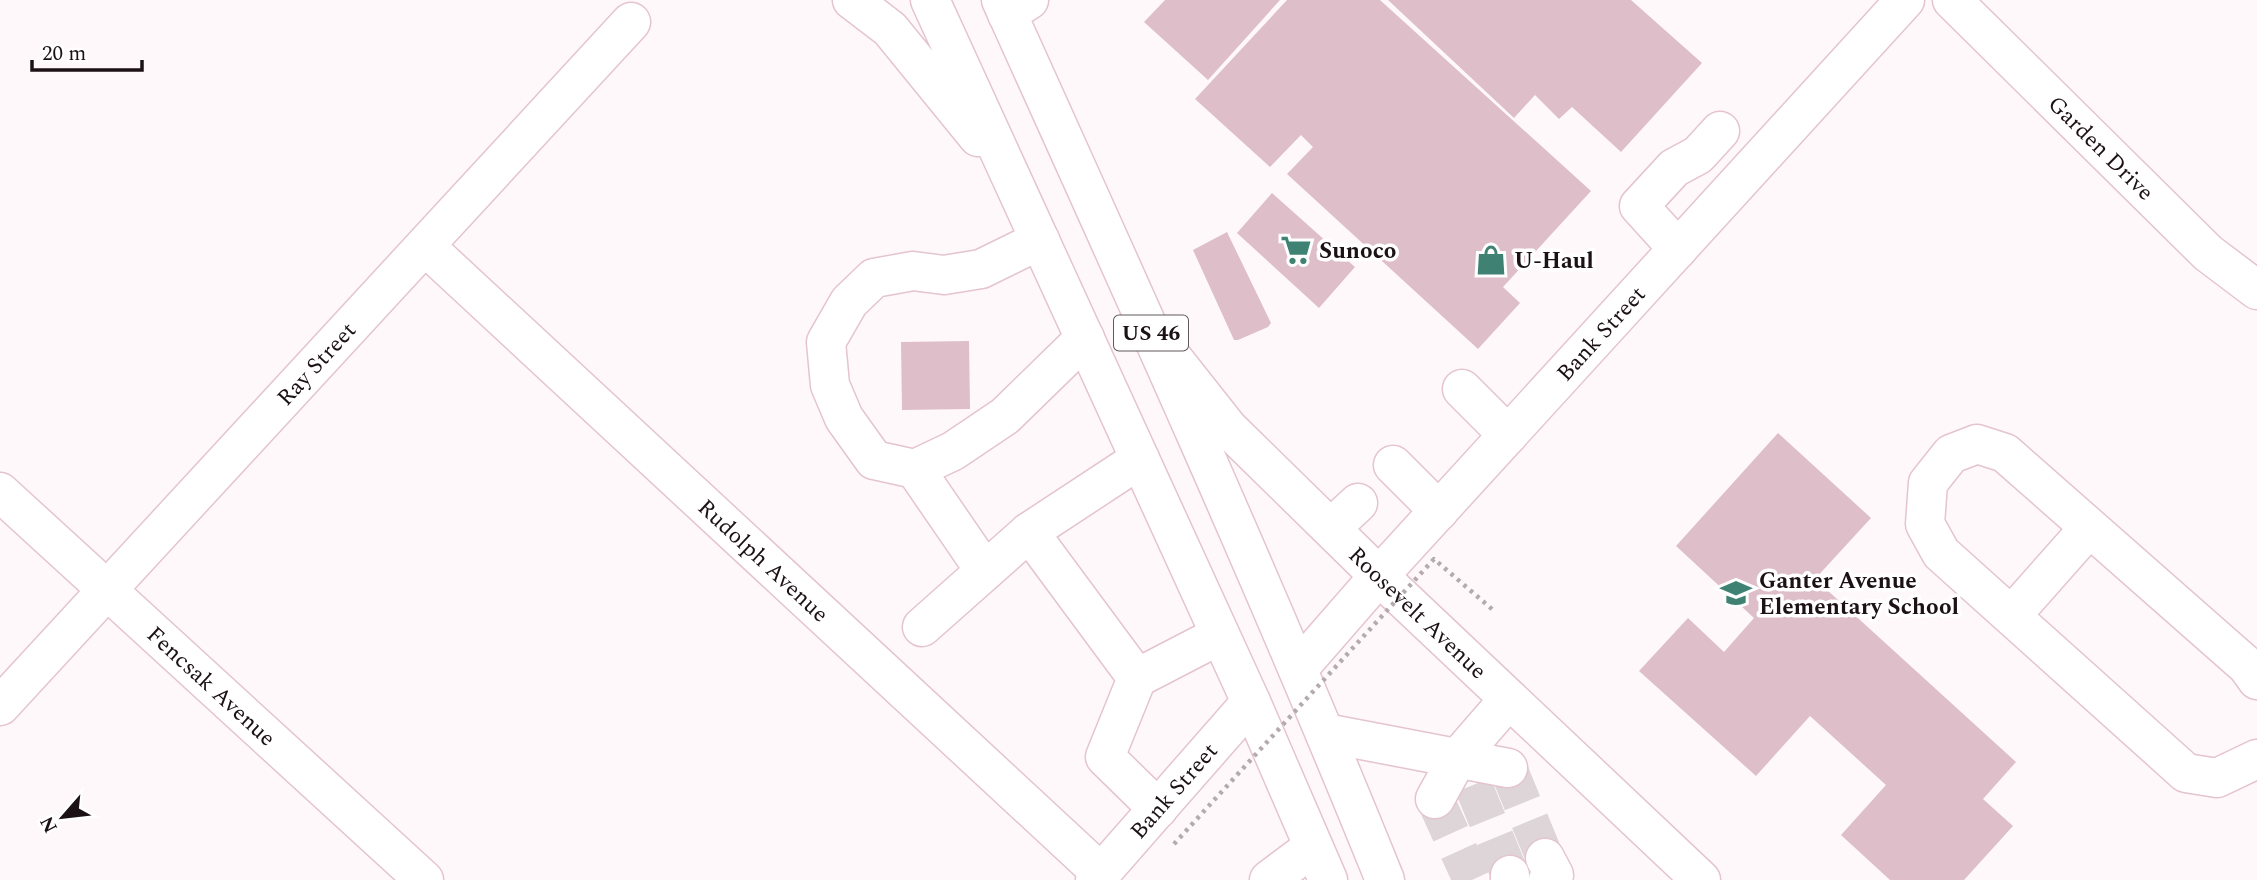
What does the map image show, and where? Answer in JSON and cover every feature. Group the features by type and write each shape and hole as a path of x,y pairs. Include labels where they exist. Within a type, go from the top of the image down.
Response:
{"main road":[{"path":"852,0 890,29 1012,179"},
{"name":"US 46","path":"930,0 1251,702 1320,864"},
{"name":"Bank Street","path":"1298,669 1379,576 1905,0"},
{"name":"Garden Drive","path":"1952,0 2208,253 2257,290"},
{"name":"US 46","path":"1012,5 1298,669 1385,880"},
{"name":"Ray Street","path":"0,706 631,22"},
{"path":"1678,248 1639,206 1674,168 1709,143 1734,187"},
{"path":"1040,240 981,269 944,275 913,271 874,278 849,302 826,342 830,385 844,418 874,460 915,469 953,451 1005,416 1085,338"},
{"name":"Rudolph Avenue","path":"425,246 1098,877"},
{"name":"Roosevelt Avenue","path":"1150,330 1228,428 1379,576 1701,880"},
{"path":"1462,389 1508,435"},
{"path":"2257,680 2247,666 2005,453 1977,444 1951,454 1928,483 1925,524 1941,553 2186,773 2217,778 2257,759"},
{"path":"922,628 1029,532 1140,459"},
{"path":"1393,465 1439,511"},
{"path":"915,469 985,571"},
{"name":"Fencsak Avenue","path":"0,492 424,880"},
{"path":"1331,528 1358,503"},
{"path":"2012,615 2090,528"},
{"path":"1029,532 1137,678"},
{"path":"1158,809 1105,757 1137,678 1220,635"},
{"path":"1435,799 1465,772 1509,699"},
{"name":"Bank Street","path":"1098,877 1251,702"},
{"path":"1325,733 1465,772 1508,768"},
{"path":"1269,880 1320,864"}],"path":[{"path":"1174,844 1434,559 1493,610"}],"building":[{"path":"1165,0 1280,0 1208,80 1144,22"},
{"path":"1287,0 1380,0 1591,191 1503,287 1520,303 1478,349 1287,174 1313,147 1301,135 1270,167 1195,99"},
{"path":"1388,0 1631,0 1702,63 1621,152 1572,107 1559,119 1535,95 1514,118"},
{"name":"Sunoco","path":"1272,193 1355,267 1319,308 1237,233"},
{"path":"1227,232 1271,323 1268,327 1238,340 1234,340 1193,250"},
{"path":"969,341 970,409 902,410 901,342"},
{"name":"Ganter Avenue Elementary School","path":"1778,433 1871,518 1815,579 2016,762 1983,799 2013,826 1964,880 1890,880 1841,835 1886,785 1810,716 1756,776 1639,671 1688,618 1724,652 1754,618 1676,546"}],"tunnel":[{"path":"1508,768 1545,858"},
{"path":"1473,785 1510,875"},
{"path":"1435,799 1472,880"}],"place":[{"name":"Sunoco","path":"1296,250"},
{"name":"U-Haul","path":"1491,260"},
{"name":"Ganter Avenue Elementary School","path":"1736,593"}]}
